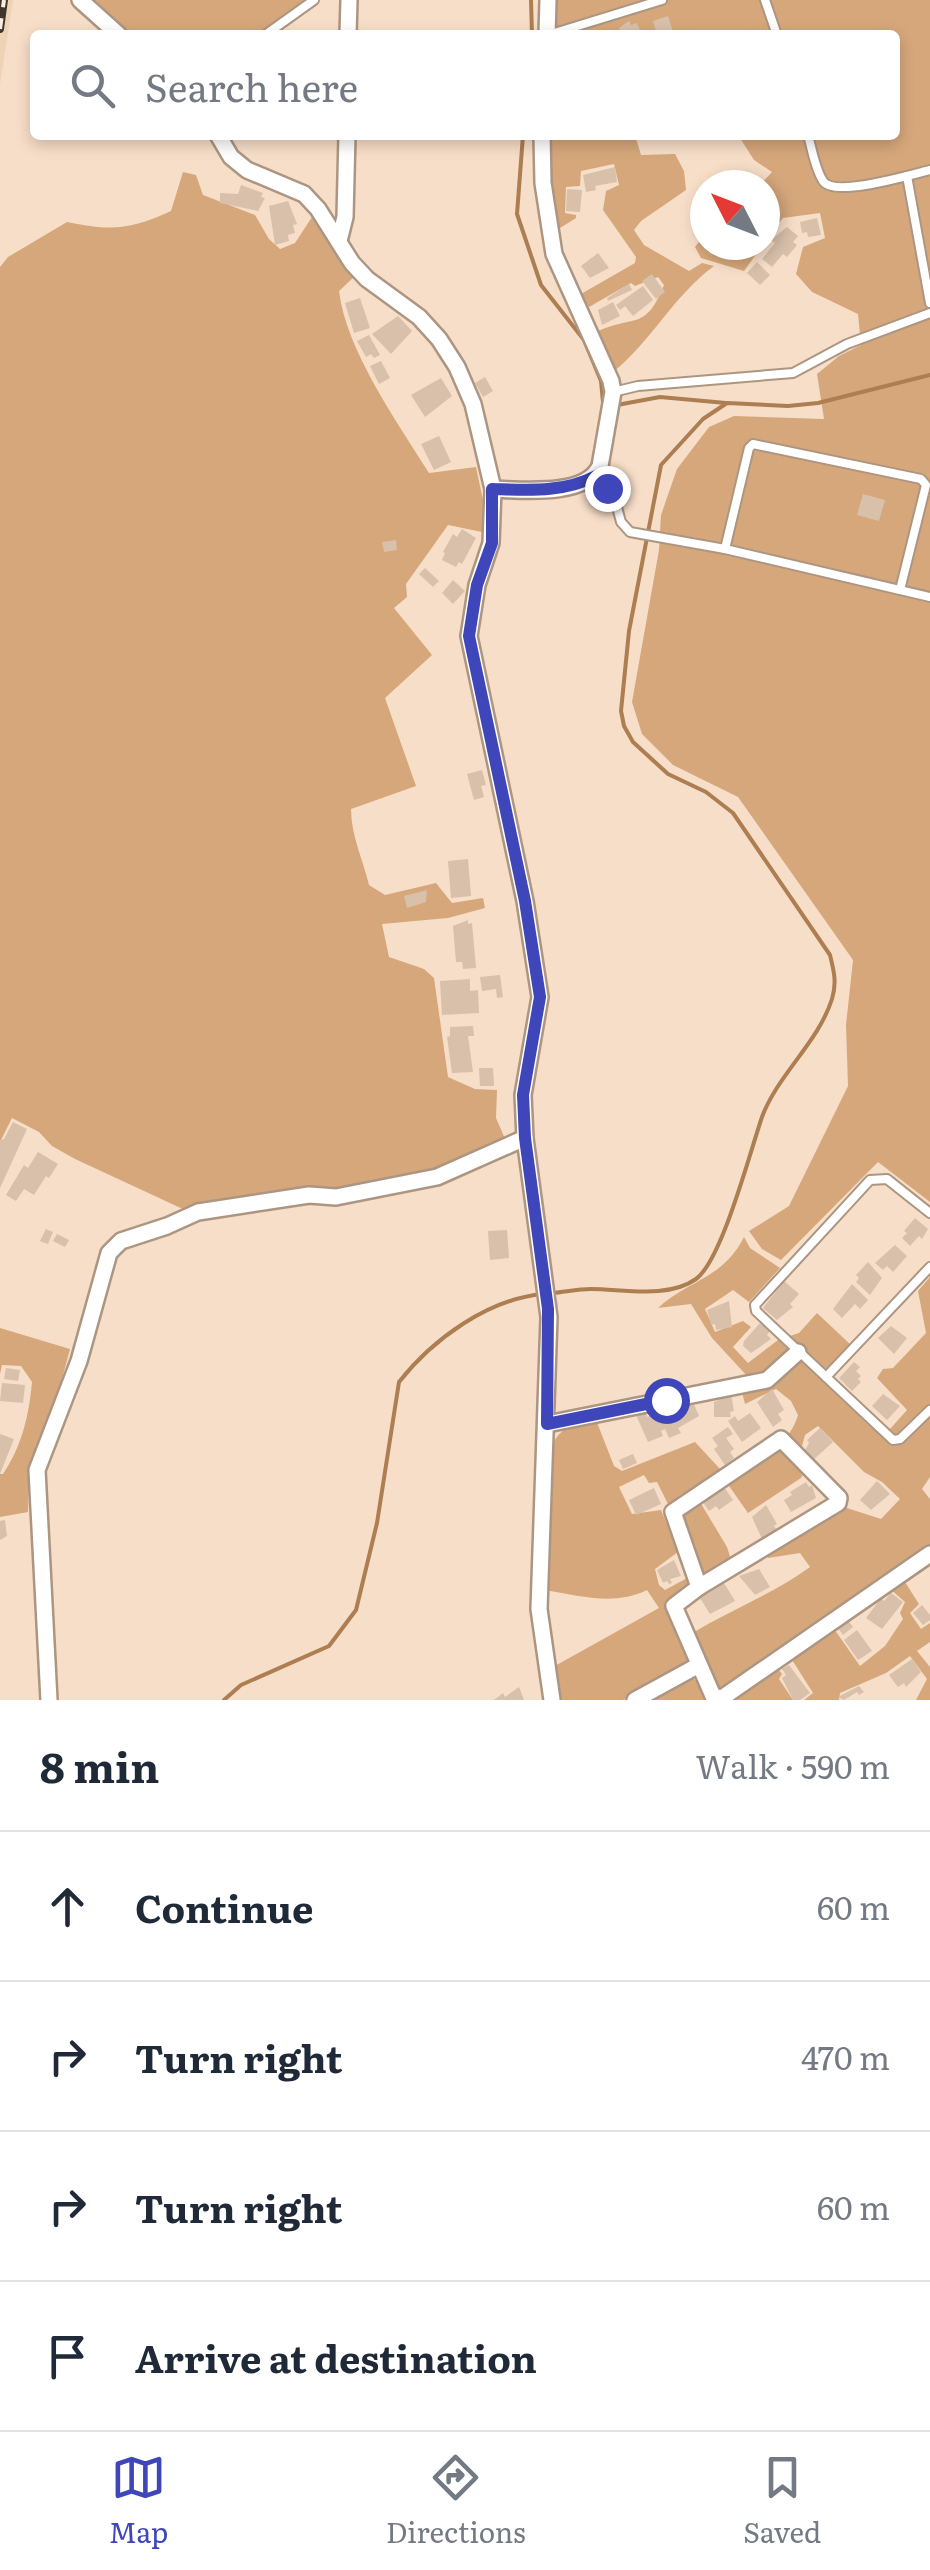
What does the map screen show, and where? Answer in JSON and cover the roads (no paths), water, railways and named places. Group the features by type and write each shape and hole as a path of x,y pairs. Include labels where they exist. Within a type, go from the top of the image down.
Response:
{"street":[{"path":"80,0 113,30"},
{"path":"348,0 348,30"},
{"path":"548,0 548,30"},
{"path":"221,140 231,157 247,170 304,194 352,263 367,279 419,317 439,340 457,367 473,404 492,489 492,543 477,585 469,636 525,901 540,997 523,1095 525,1138 548,1309 540,1609 552,1700"},
{"path":"339,240 345,217 346,140"},
{"path":"492,489 542,491 581,484 596,476 613,392 605,365 554,254 542,184 542,140"},
{"path":"49,1700 36,1470 80,1361 115,1246 130,1237 209,1210 309,1195 336,1197 437,1177 525,1138"},
{"path":"547,1424 767,1380 798,1352"},
{"path":"699,1587 673,1512 782,1439 839,1498 838,1502 674,1606 713,1696 722,1698 930,1554"},
{"path":"635,1700 699,1665"}],"lane":[{"path":"272,30 314,0"},
{"path":"564,30 662,0"},
{"path":"766,0 775,30"},
{"path":"810,140 824,183 830,188 853,187 930,170"},
{"path":"907,176 925,237 930,302"},
{"path":"613,392 638,386 793,373 848,344 930,314"},
{"path":"725,548 748,448 753,444 921,479 926,485 900,590"},
{"path":"596,476 614,496 624,529 725,548 930,596"},
{"path":"930,1213 886,1179 870,1180 755,1305 756,1311 893,1440 900,1440 930,1410"},
{"path":"826,1377 930,1267"}],"waterway":[{"path":"531,0 532,30"},
{"path":"523,140 517,214 541,285 584,340 607,405"},
{"path":"553,1293 591,1289 659,1291 696,1279 716,1251 769,1101 826,1015 834,988 830,955 733,813 706,792 668,774 633,742 624,726 621,711 629,631 661,465 703,419 727,403 818,403 930,375"},
{"path":"617,405 660,397 726,403"},
{"path":"224,1700 241,1685 329,1646 356,1610 377,1523 399,1382 428,1351 463,1324 502,1304 543,1294"}],"railway":[{"path":"0,29 4,0"}]}
